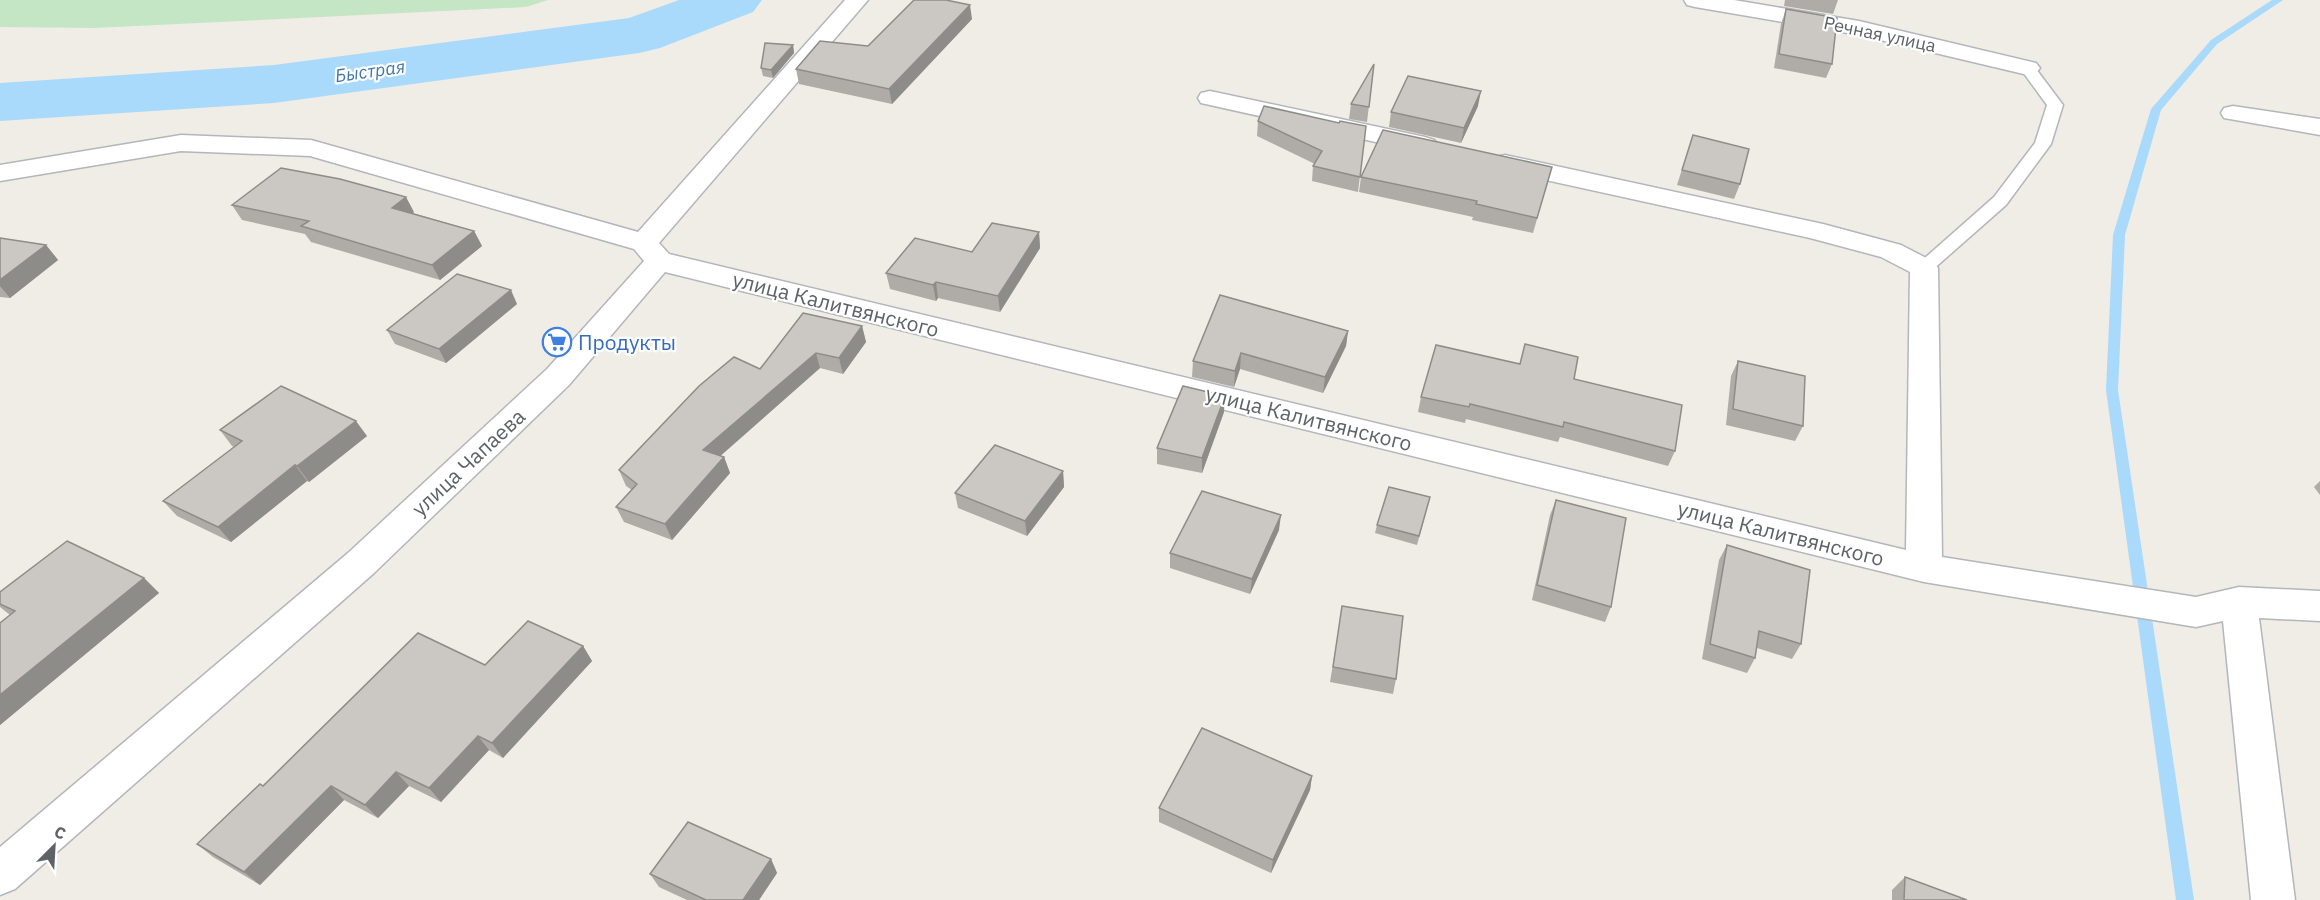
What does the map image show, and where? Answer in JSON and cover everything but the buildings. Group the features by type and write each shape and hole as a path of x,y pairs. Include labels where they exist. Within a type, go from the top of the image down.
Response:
{"street":[{"name":"улица Чапаева","path":"0,874 362,563 558,377 651,252 857,0"},
{"name":"Речная улица","path":"1695,0 1859,28 2028,68"},
{"path":"1210,98 1813,230 1891,251 1924,268 1924,568"},
{"path":"2233,113 2320,127"},
{"name":"улица Калитвянского","path":"0,173 181,143 311,148 651,252 1924,568 2196,612 2239,602 2320,606"},
{"path":"2239,602 2273,900"}],"lane":[{"path":"1924,268 2000,201 2043,144 2055,105 2028,68"}],"green space":[{"path":"0,0 548,0 526,7 94,28 0,27"}],"waterway":[{"name":"Быстрая","path":"0,102 274,84 639,35 733,0"},
{"path":"2185,900 2112,390 2119,235 2156,109 2214,42 2278,0"}],"place":[{"name":"Продукты","path":"557,342"}]}
